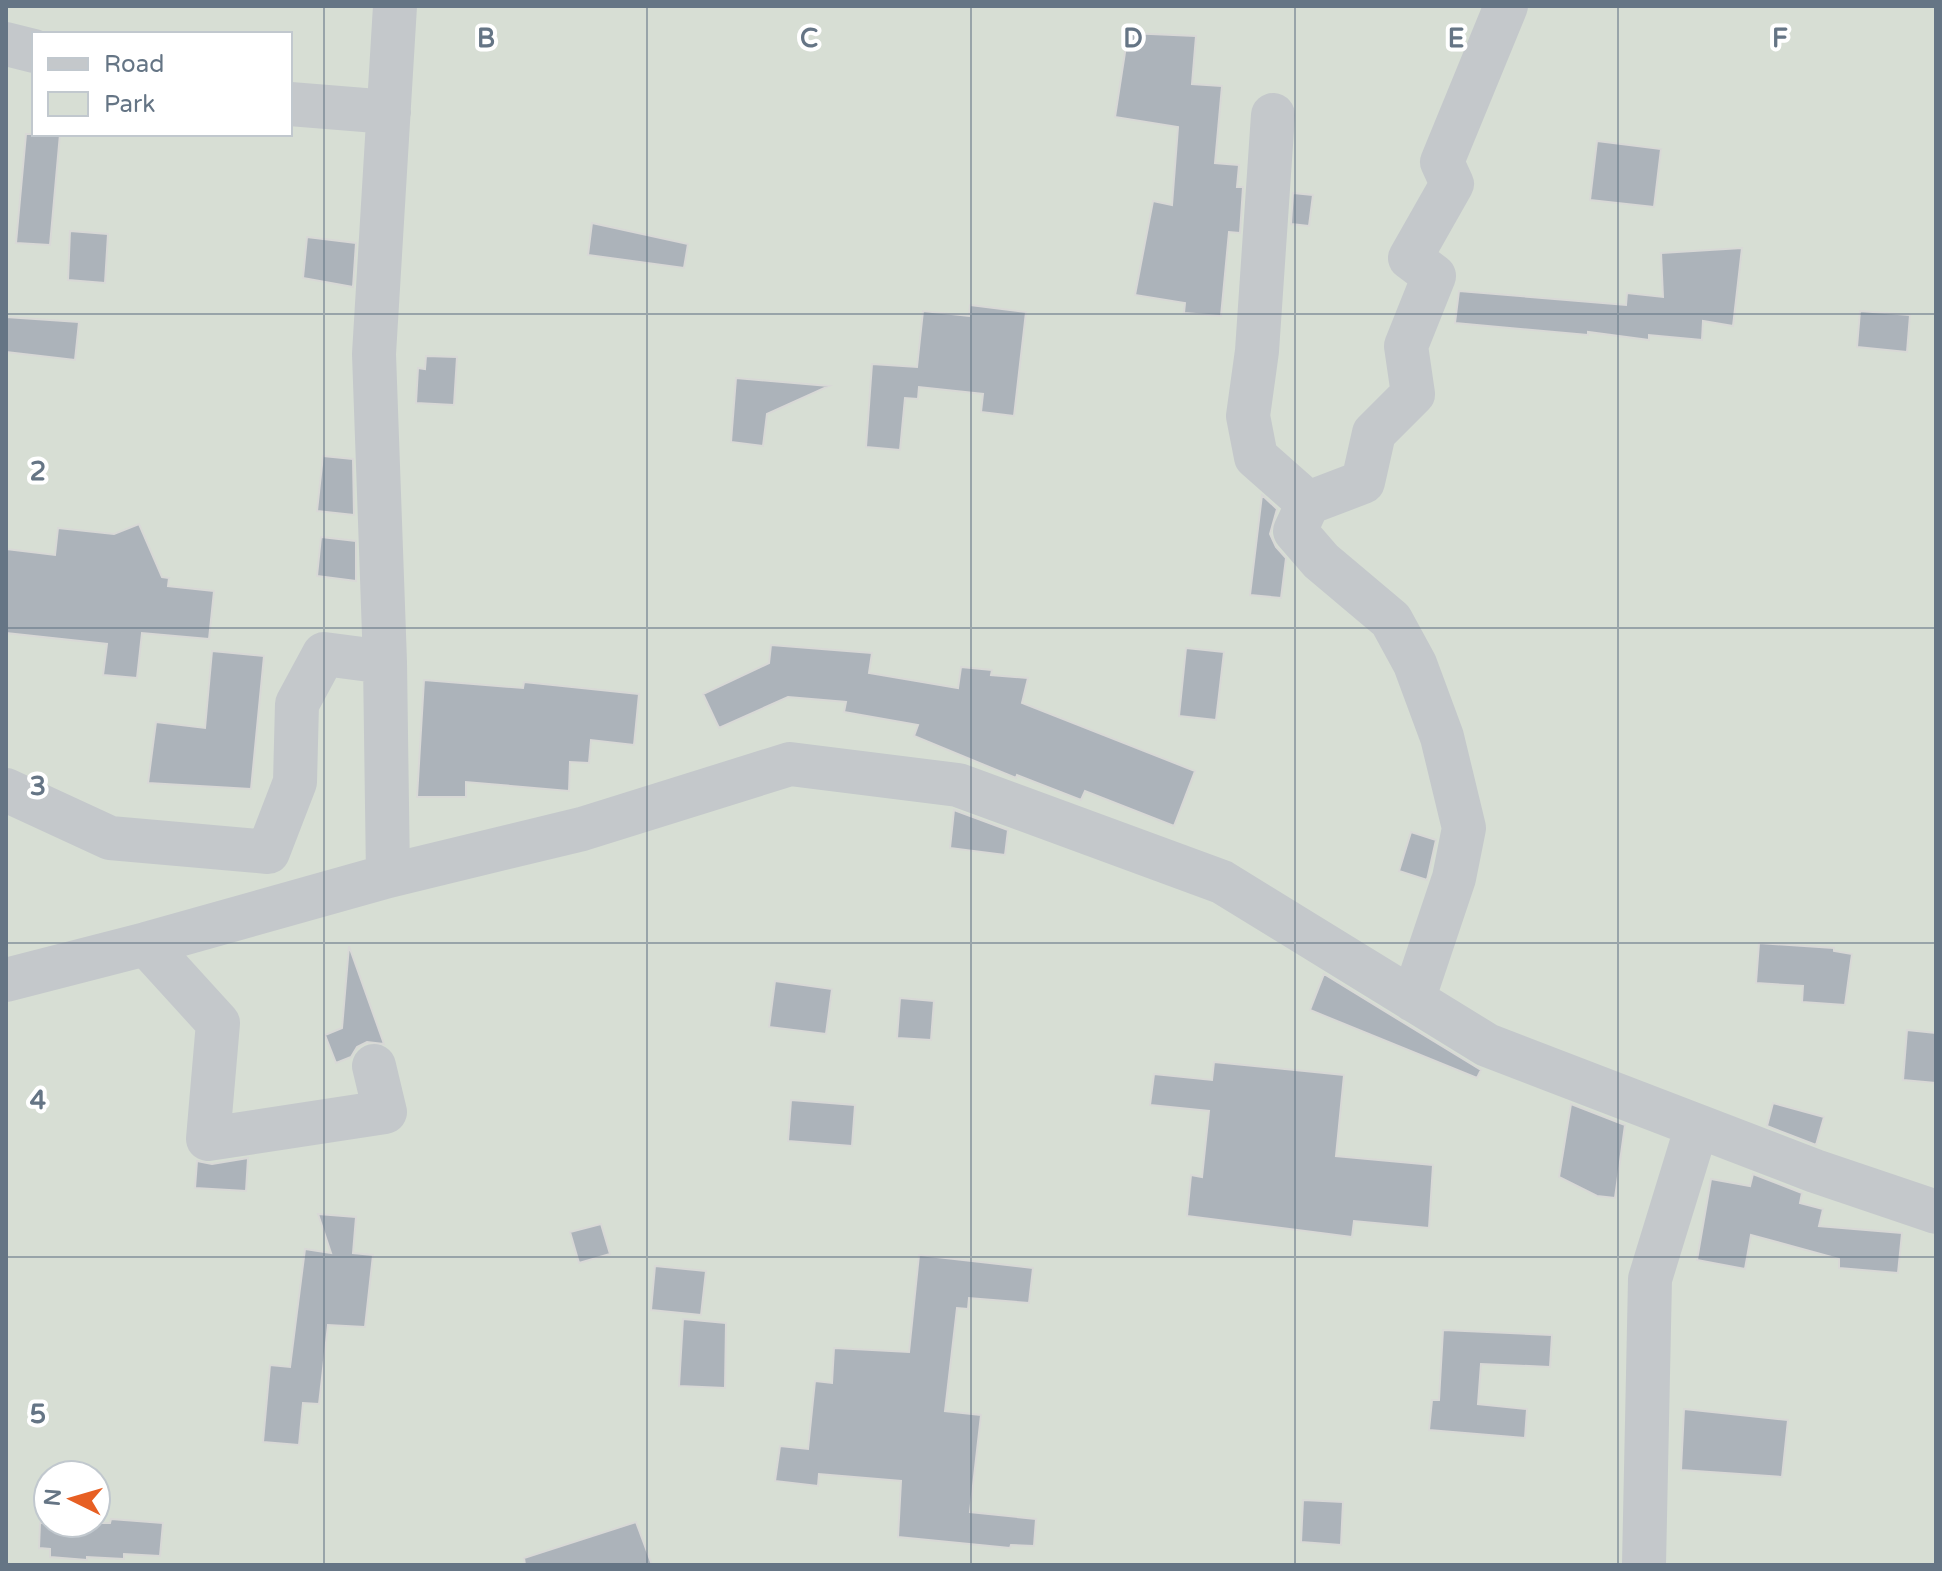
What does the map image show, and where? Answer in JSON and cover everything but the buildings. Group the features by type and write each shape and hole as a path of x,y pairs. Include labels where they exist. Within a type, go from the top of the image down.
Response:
{"street":[{"path":"388,876 385,662 374,354 395,6"},
{"path":"1413,1000 1454,878 1464,828 1442,737 1415,664 1391,620 1321,561 1295,531 1308,503 1363,482 1374,433 1413,394 1406,346 1434,276 1410,258 1452,184 1442,162 1506,6"},
{"path":"6,44 32,50"},
{"path":"292,104 389,112"},
{"path":"1273,115 1257,351 1248,416 1256,457 1308,503"},
{"path":"6,790 110,838 268,852 295,782 297,704 324,654 385,662"},
{"path":"6,980 388,876 582,829 790,764 805,765 958,785 1222,882 1487,1045 1815,1171 1936,1212"},
{"path":"146,944 218,1023 208,1139 385,1112 374,1066"},
{"path":"1644,1565 1650,1279 1697,1126"}],"green space":[{"path":"6,6 1936,6 1936,1565 6,1565"}]}
